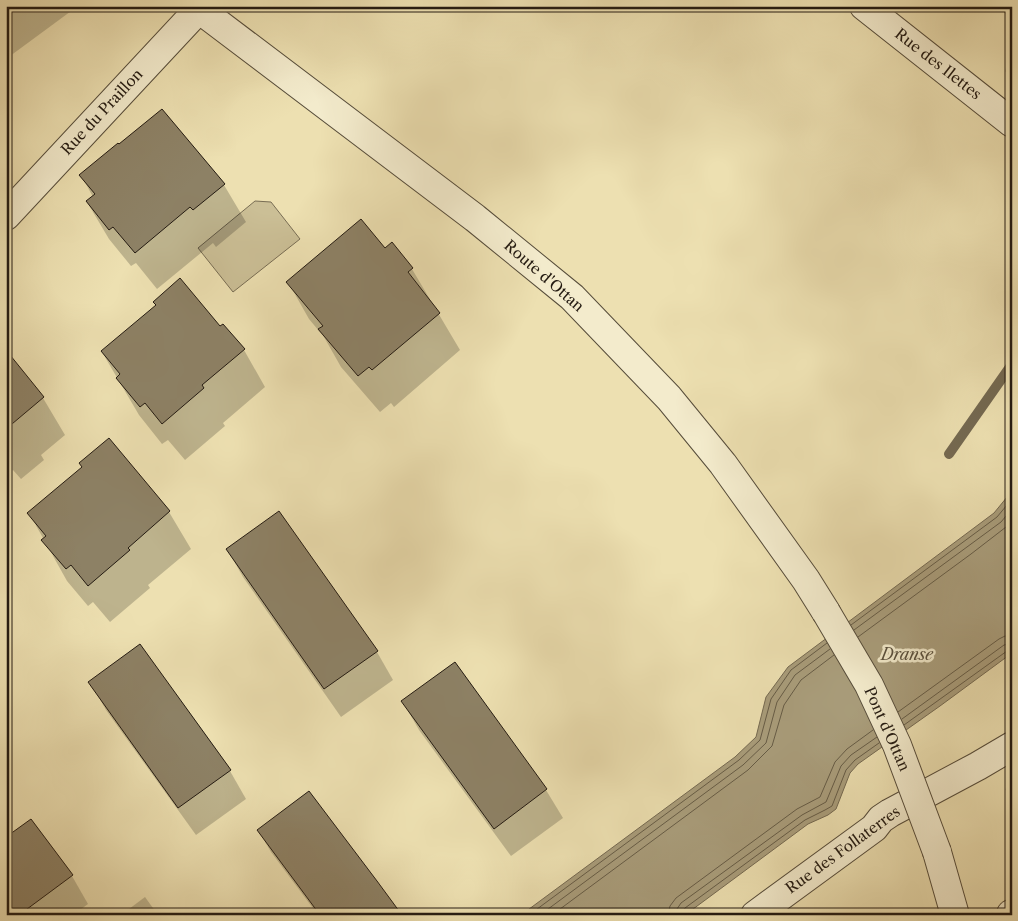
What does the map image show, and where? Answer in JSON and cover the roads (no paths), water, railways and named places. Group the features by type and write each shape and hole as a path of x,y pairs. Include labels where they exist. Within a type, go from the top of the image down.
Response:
{"street":[{"name":"Rue des Ilettes","path":"864,6 1012,123"},
{"name":"Rue du Praillon","path":"6,216 197,7"},
{"name":"Route d'Ottan","path":"197,7 475,218 572,297 669,398 723,464 806,580 826,612"},
{"name":"Pont d'Ottan","path":"826,612 868,685 897,744 937,852 955,915"},
{"name":"Rue des Follaterres","path":"755,915 874,828 890,813 1012,746"}],"water":[{"name":"Dranse","path":"1012,491 1012,653 858,764 850,773 836,809 828,815 808,824 685,915 521,915 735,757 756,737 766,697 788,667 994,513"}],"waterway":[{"path":"949,454 1012,364"}]}
